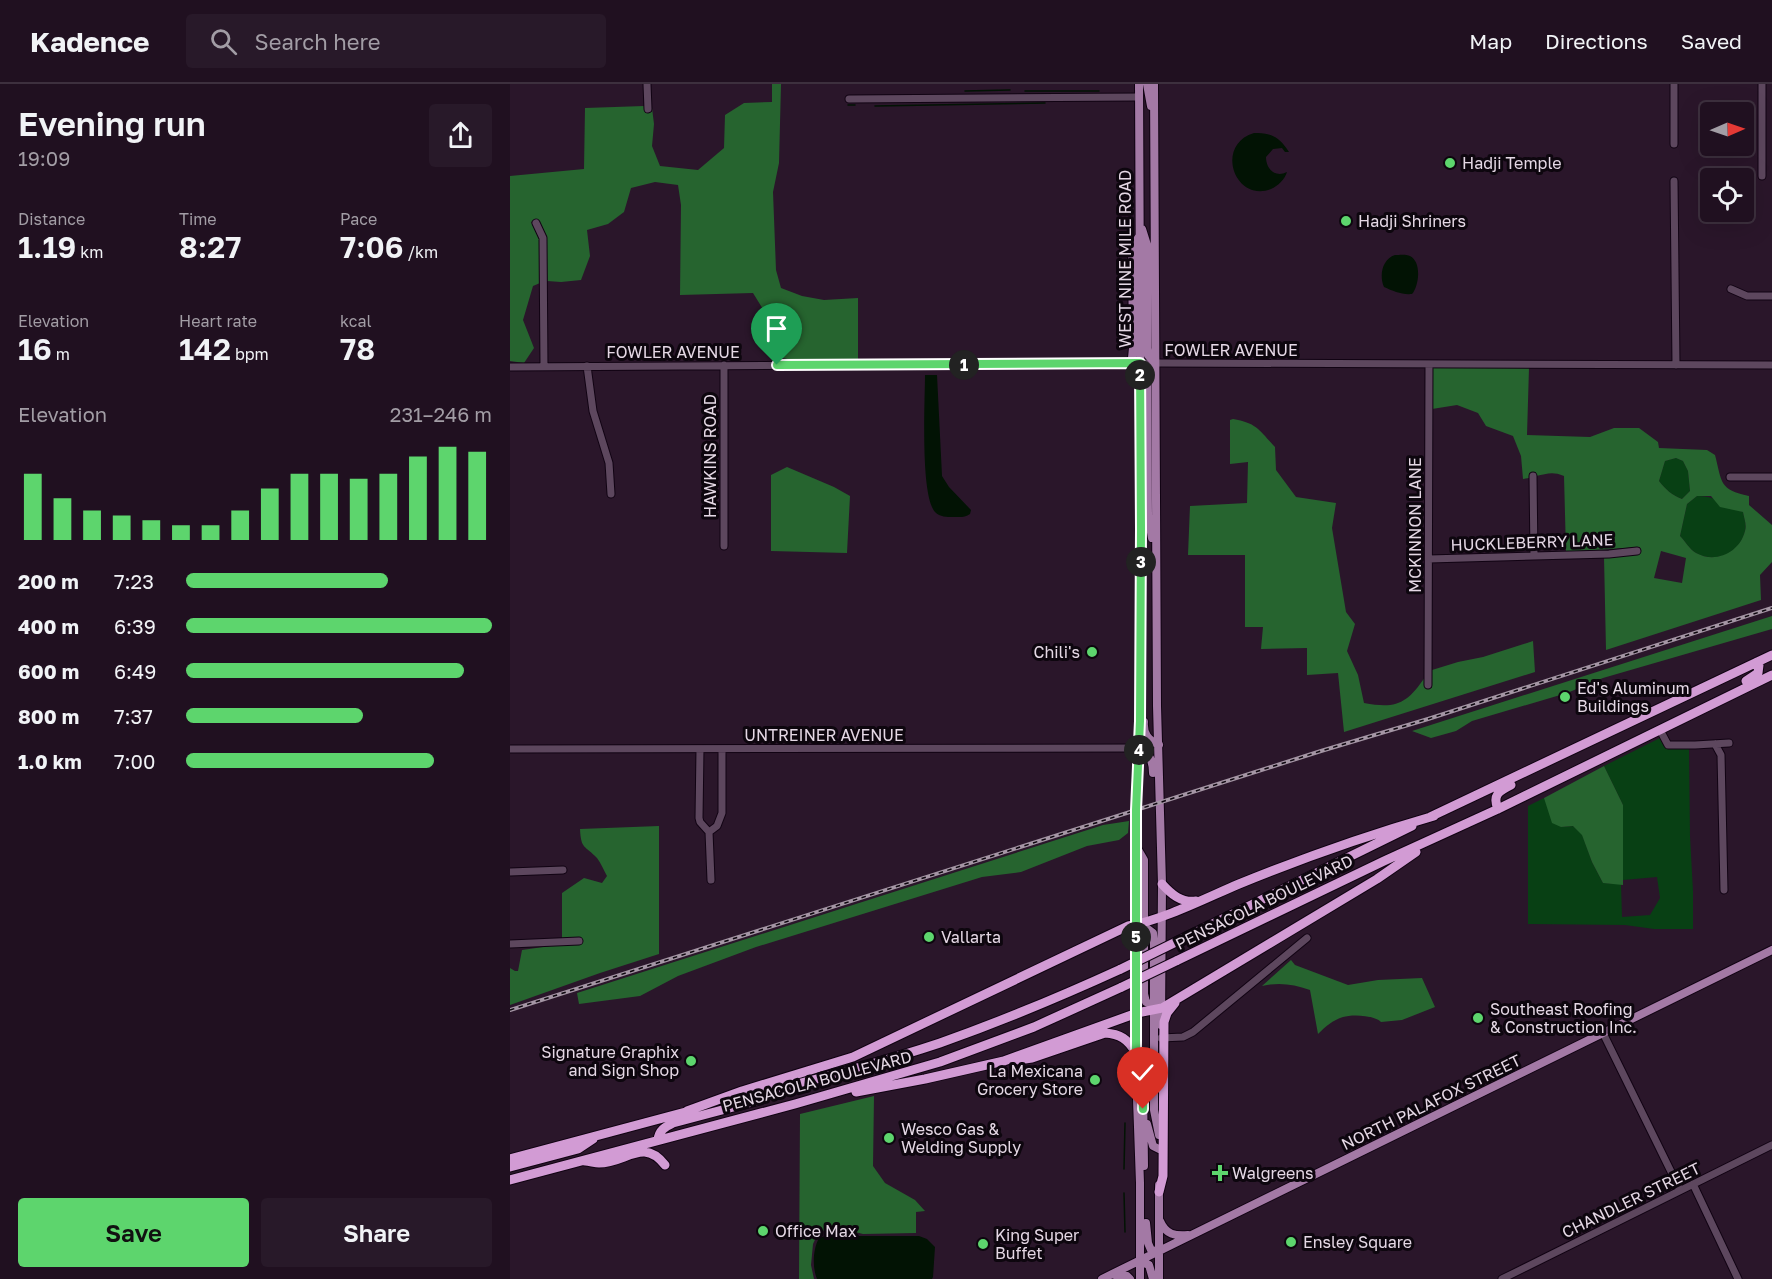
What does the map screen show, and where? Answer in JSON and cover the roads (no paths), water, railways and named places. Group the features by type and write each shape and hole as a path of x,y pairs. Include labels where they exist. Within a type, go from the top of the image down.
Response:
{"highway":[{"name":"PENSACOLA BOULEVARD","path":"510,1159 885,1060 1038,1006 1121,969 1434,816 1772,655"},
{"path":"1694,713 1707,699 1754,677 1759,670 1757,662"},
{"name":"PENSACOLA BOULEVARD","path":"510,1180 912,1071 974,1050 1055,1018 1498,809 1772,675"},
{"path":"1498,809 1495,802 1499,792 1540,772 1556,758"},
{"path":"687,1111 742,1091 853,1057 1128,926 1141,924 1201,901 1278,868 1388,829 1434,816"},
{"path":"1001,1062 1178,1000 1377,879 1434,839"},
{"path":"1162,884 1171,894 1188,902 1201,901"},
{"path":"1159,1192 1163,1176 1162,1038 1167,1013 1178,1000"},
{"path":"795,1104 1001,1062 1032,1058 1105,1033 1123,1037 1136,1053"},
{"path":"658,1140 663,1128 672,1123 756,1101 774,1090"},
{"path":"510,1167 578,1149 600,1134"},
{"path":"582,1160 600,1163 645,1151 654,1154 665,1165"}],"main road":[{"name":"WEST NINE MILE ROAD","path":"1139,84 1140,666 1136,845 1144,860 1141,924"},
{"path":"1147,84 1155,118"},
{"name":"WEST NINE MILE ROAD","path":"1154,84 1156,559 1162,884 1157,1008 1162,1038 1159,1279"},
{"path":"1139,221 1147,245 1148,355 1155,363"},
{"path":"1128,364 1132,358 1133,348 1132,250 1139,235"},
{"path":"1140,363 1147,380 1148,515 1156,559"},
{"path":"1140,666 1145,675 1145,732 1150,741 1159,745"},
{"path":"1139,748 1146,753 1153,765 1153,784 1159,796"},
{"path":"1141,924 1144,994 1146,1002 1157,1008 1154,1110 1159,1135"},
{"path":"1140,1279 1136,1053 1141,924"},
{"name":"NORTH PALAFOX STREET","path":"1102,1279 1772,950"},
{"path":"1136,1071 1143,1084 1146,1234 1151,1250 1159,1252"},
{"path":"1143,1109 1152,1146 1159,1149"},
{"path":"1159,1219 1169,1233 1177,1236 1192,1235"},
{"path":"1140,1261 1149,1265 1154,1279"},
{"path":"1112,1275 1127,1276 1130,1279"}],"street":[{"path":"647,84 648,109"},
{"path":"1674,84 1674,144"},
{"path":"1762,84 1762,176"},
{"path":"849,99 1139,97"},
{"path":"1674,181 1676,365"},
{"path":"536,223 543,238 544,366"},
{"path":"1731,289 1747,296 1772,296"},
{"name":"FOWLER AVENUE","path":"510,367 1140,363 1772,365"},
{"name":"MCKINNON LANE","path":"1428,685 1429,364"},
{"name":"HAWKINS ROAD","path":"724,365 724,546"},
{"path":"587,366 593,411 609,463 611,494"},
{"path":"1533,476 1534,556"},
{"path":"1730,477 1772,477"},
{"name":"HUCKLEBERRY LANE","path":"1429,559 1609,554 1637,551"},
{"path":"1660,730 1668,745 1729,742"},
{"path":"1715,744 1721,755 1724,890"},
{"name":"UNTREINER AVENUE","path":"510,749 1139,748"},
{"path":"700,749 699,819 709,832 711,880"},
{"path":"709,832 717,826 722,813 722,749"},
{"path":"510,872 563,870"},
{"path":"1162,1038 1183,1037 1193,1032 1307,938"},
{"path":"510,944 579,941"},
{"path":"1604,1033 1680,1190"},
{"name":"CHANDLER STREET","path":"1502,1279 1772,1145"},
{"path":"1693,1184 1738,1279"}],"waterway":[{"path":"965,91 1010,90"},
{"path":"1025,91 1099,91"},
{"path":"875,106 1045,103"},
{"path":"848,105 855,105"},
{"path":"1124,1169 1125,1123"},
{"path":"1124,1193 1125,1232"}],"railway":[{"path":"510,1010 1772,608"}],"place":[{"name":"Hadji Temple","path":"1450,163"},
{"name":"Hadji Shriners","path":"1346,221"},
{"name":"Chili's","path":"1092,652"},
{"name":"Ed's Aluminum Buildings","path":"1565,697"},
{"name":"Vallarta","path":"929,937"},
{"name":"Southeast Roofing & Construction Inc.","path":"1478,1018"},
{"name":"Signature Graphix and Sign Shop","path":"691,1061"},
{"name":"La Mexicana Grocery Store","path":"1095,1080"},
{"name":"Wesco Gas & Welding Supply","path":"889,1138"},
{"name":"Walgreens","path":"1220,1173"},
{"name":"Office Max","path":"763,1231"},
{"name":"Ensley Square","path":"1291,1242"},
{"name":"King Super Buffet","path":"983,1244"}]}
